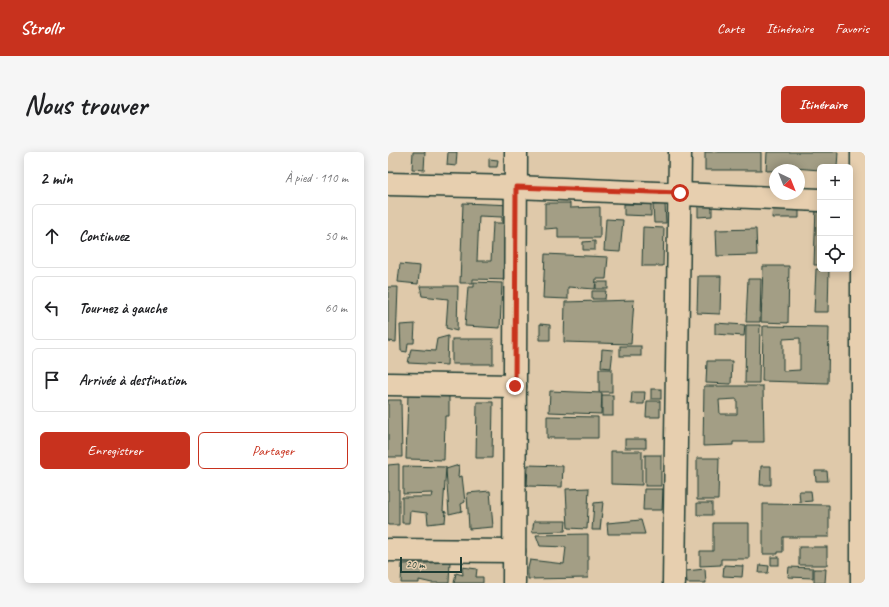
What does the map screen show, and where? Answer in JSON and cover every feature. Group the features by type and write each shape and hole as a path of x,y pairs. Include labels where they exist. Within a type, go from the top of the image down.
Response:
{"main road":[{"path":"514,583 516,152"},
{"path":"674,583 680,152"},
{"path":"862,152 859,201 862,583"},
{"path":"388,184 680,193 817,200"},
{"path":"388,384 515,386"},
{"path":"388,550 514,551"}],"building":[{"path":"413,152 425,152 424,170 412,169"},
{"path":"448,152 457,152 456,166 447,165"},
{"path":"705,152 761,152 761,170 705,170"},
{"path":"767,152 838,152 837,164 817,164 817,170 805,169 805,164 769,164 769,171 766,171"},
{"path":"489,159 498,160 497,167 489,167"},
{"path":"463,203 513,205 511,280 473,279 473,283 460,283","holes":["479,216 502,217 502,223 493,223 491,261 477,261"]},
{"path":"545,203 570,203 570,208 600,207 600,238 558,238 558,228 545,229"},
{"path":"624,204 651,204 651,216 624,215"},
{"path":"665,204 666,223 654,223 653,205"},
{"path":"712,205 712,216 698,217 698,206"},
{"path":"773,205 799,206 799,218 772,218"},
{"path":"816,207 817,207 817,265 814,265"},
{"path":"606,219 623,220 620,252 604,251"},
{"path":"643,227 664,228 663,266 642,266"},
{"path":"756,229 757,255 717,256 716,230"},
{"path":"595,241 595,250 583,250 583,242"},
{"path":"545,254 608,257 606,279 596,279 595,289 568,287 568,299 543,298"},
{"path":"400,264 420,266 418,284 398,282"},
{"path":"763,266 789,266 788,323 761,322"},
{"path":"817,269 817,272 829,272 828,312 814,312"},
{"path":"698,276 721,276 720,314 697,313"},
{"path":"748,279 761,279 760,322 746,322"},
{"path":"474,282 502,283 500,328 465,326 468,287 474,287"},
{"path":"596,282 608,282 608,289 596,289"},
{"path":"420,286 458,286 457,331 446,328 448,299 422,296"},
{"path":"388,287 398,287 396,342 388,341"},
{"path":"592,291 606,291 605,299 592,299"},
{"path":"634,300 631,344 564,342 565,302"},
{"path":"715,323 745,325 744,336 715,334"},
{"path":"415,324 414,343 408,343 407,352 401,351 400,325"},
{"path":"540,324 550,325 550,340 540,340"},
{"path":"746,325 760,325 759,383 745,383"},
{"path":"763,326 829,327 828,383 762,381","holes":["800,338 800,370 783,371 783,339"]},
{"path":"448,336 447,365 408,363 411,349 435,351 437,339"},
{"path":"452,339 493,339 493,364 452,364"},
{"path":"620,346 641,346 641,356 620,356"},
{"path":"602,349 613,350 611,368 601,367"},
{"path":"707,361 732,361 731,384 706,383"},
{"path":"599,369 612,369 612,392 599,392"},
{"path":"704,386 763,386 764,442 733,442 733,445 703,446","holes":["737,399 737,414 720,414 719,400"]},
{"path":"651,389 661,389 661,399 651,399"},
{"path":"550,391 602,393 601,414 549,412"},
{"path":"632,392 645,392 644,404 631,404"},
{"path":"408,393 449,394 449,416 445,416 444,460 406,459"},
{"path":"602,395 613,395 613,416 602,416"},
{"path":"388,400 401,400 402,457 388,457"},
{"path":"647,401 660,401 660,417 646,417"},
{"path":"477,402 493,402 492,458 476,458"},
{"path":"547,416 598,417 598,438 547,438"},
{"path":"625,439 646,439 646,448 625,448"},
{"path":"611,451 642,451 642,485 611,484"},
{"path":"645,455 661,455 661,486 645,486"},
{"path":"697,458 719,458 718,500 697,500"},
{"path":"399,464 399,525 388,525 388,465"},
{"path":"459,465 458,477 462,476 465,502 461,504 462,511 449,514 446,469"},
{"path":"528,465 563,466 562,487 527,486"},
{"path":"403,466 446,467 443,511 446,512 445,522 428,524 427,513 410,511 409,523 402,523 402,497 432,497 433,493 403,494"},
{"path":"761,466 771,466 771,485 760,485"},
{"path":"815,471 827,471 828,481 816,481"},
{"path":"589,488 587,529 568,528 566,489"},
{"path":"644,489 663,489 662,510 643,510"},
{"path":"490,491 493,527 469,529 467,493"},
{"path":"799,491 811,491 812,501 800,502"},
{"path":"603,502 600,530 592,530 594,503"},
{"path":"697,503 712,503 712,515 697,515"},
{"path":"763,504 829,505 829,537 783,537 783,552 778,552 778,554 763,554"},
{"path":"641,520 645,534 608,534 607,523"},
{"path":"534,521 566,521 565,531 532,532"},
{"path":"713,523 749,523 749,559 721,559 721,565 700,566 700,551 713,551"},
{"path":"588,534 588,578 528,579 530,560 564,564 566,547 540,546 536,535"},
{"path":"799,547 827,547 827,565 799,565"},
{"path":"771,557 779,557 779,565 771,565"},
{"path":"450,562 449,583 432,583 419,580 419,583 401,583 402,564"},
{"path":"724,565 743,566 742,577 723,576"},
{"path":"760,565 769,566 768,573 759,573"},
{"path":"462,567 477,569 476,577 483,577 483,583 454,583 456,573 463,575"},
{"path":"789,567 813,568 813,578 788,577"},
{"path":"705,569 706,583 687,583 686,571"},
{"path":"814,569 826,569 825,583 814,583"}],"route":[{"path":"515,386 516,187 680,193"}]}
